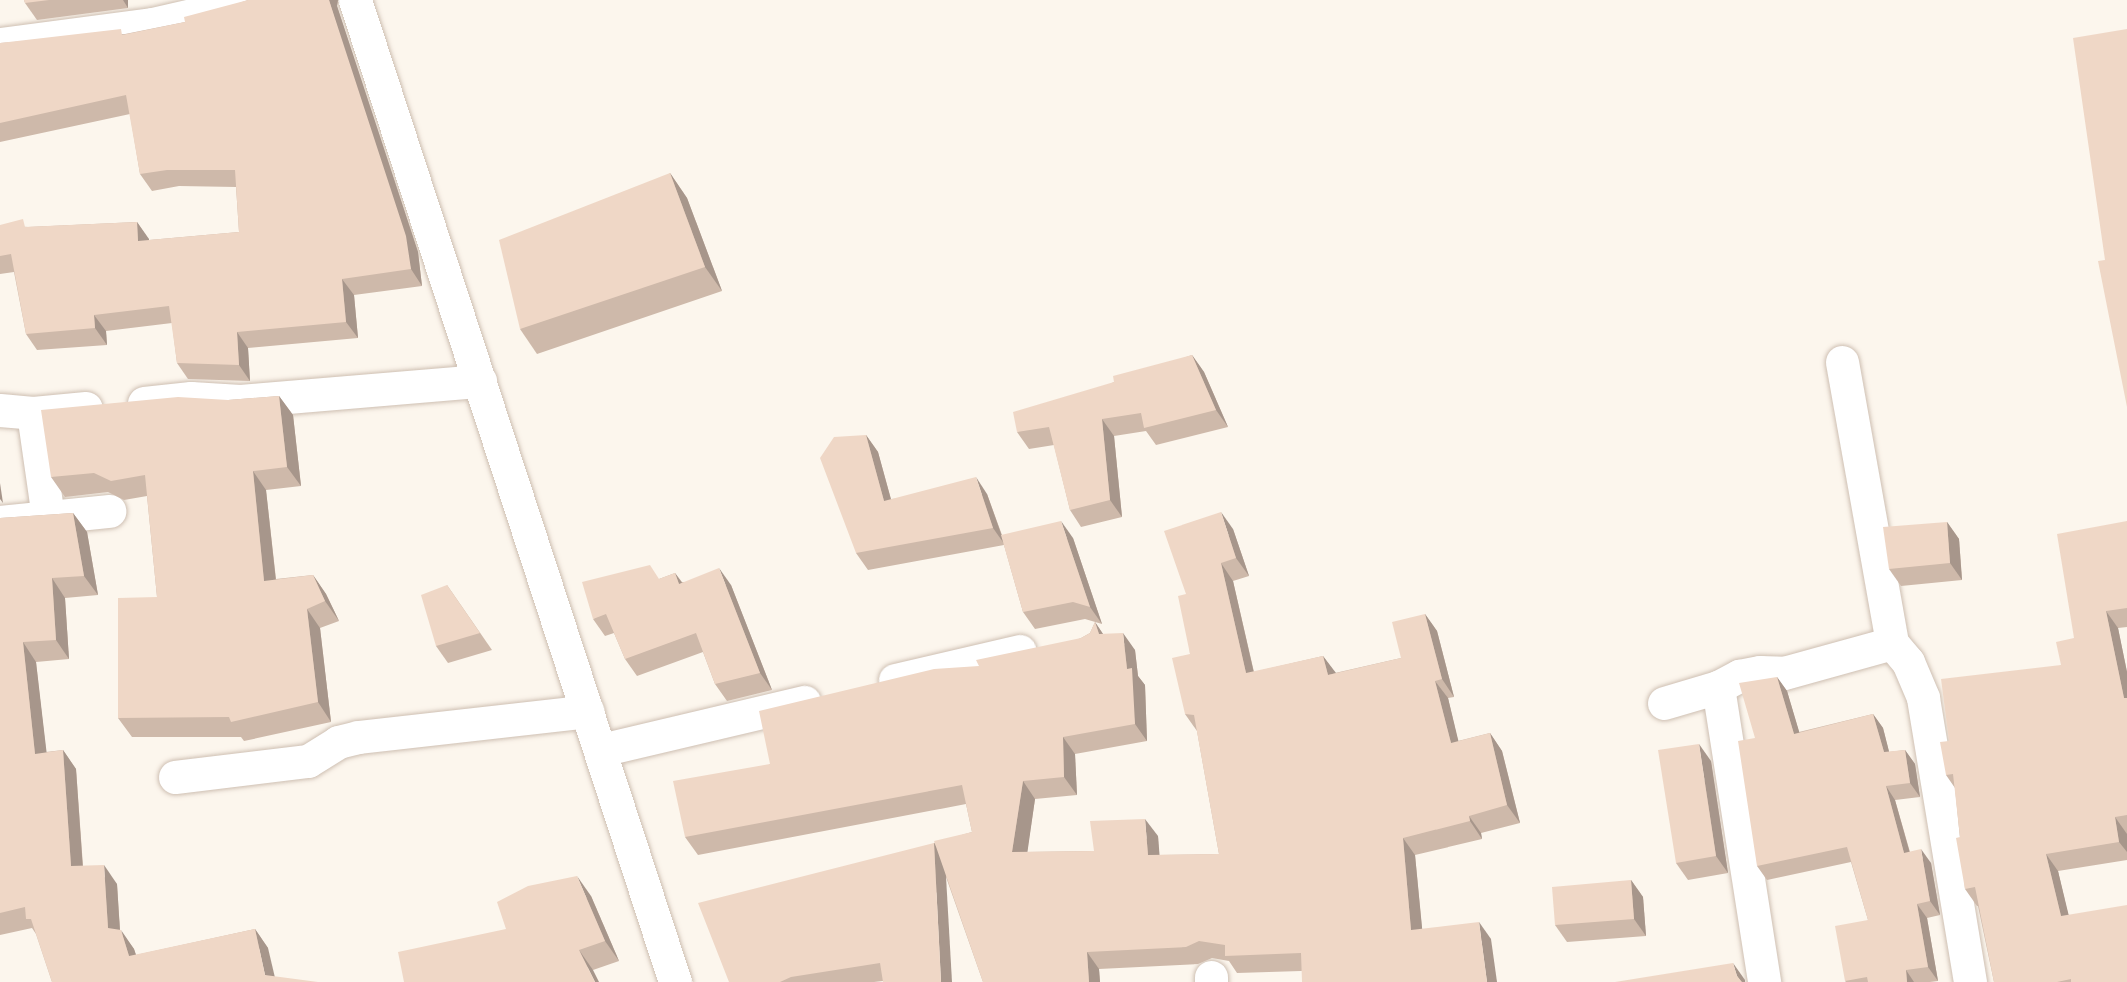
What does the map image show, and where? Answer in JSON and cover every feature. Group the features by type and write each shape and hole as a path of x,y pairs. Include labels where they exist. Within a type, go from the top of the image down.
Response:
{"street":[{"path":"0,44 152,24 258,0"},
{"path":"355,0 675,982"},
{"path":"1842,362 1892,643 1908,662 1923,698 1970,982"},
{"path":"0,410 33,413 191,398 240,401 480,381"},
{"path":"33,413 48,518"},
{"path":"0,522 109,511"},
{"path":"1664,703 1718,687 1739,676 1760,672 1784,673 1892,643"},
{"path":"863,687 1055,644"},
{"path":"1718,687 1764,982"},
{"path":"601,750 829,696"},
{"path":"175,777 308,761 338,742 358,737 588,711"}],"building":[{"path":"24,0 49,0 25,3"},
{"path":"248,0 329,0 406,236 411,269 342,279 346,322 237,332 239,365 177,363 169,306 94,315 95,328 26,334 11,254 0,256 0,225 23,219 25,227 137,222 138,241 239,232 235,170 167,170 140,174 126,95 0,123 0,43 121,29 122,35 185,22 184,17"},
{"path":"2127,29 2127,407 2098,261 2105,260 2073,38"},
{"path":"670,173 705,267 520,329 499,240"},
{"path":"1192,355 1216,410 1144,428 1141,413 1102,419 1110,500 1070,510 1049,427 1017,432 1013,412 1114,382 1113,376"},
{"path":"279,396 287,467 253,471 264,581 313,575 325,601 307,609 318,702 231,722 229,717 118,718 118,598 157,597 145,475 111,481 94,473 51,477 41,410 178,397 228,400"},
{"path":"866,435 884,501 976,477 993,528 856,553 820,458 834,437"},
{"path":"1221,512 1236,558 1221,563 1246,673 1323,656 1328,675 1401,658 1392,622 1425,614 1442,679 1435,681 1451,743 1490,733 1507,805 1469,816 1470,821 1403,838 1411,930 1479,922 1487,982 1302,982 1301,953 1225,956 1225,945 1199,941 1186,947 1087,952 1089,982 983,982 934,841 972,832 962,785 685,837 673,781 770,764 759,711 934,669 979,666 976,660 1081,638 1090,633 1095,622 1099,634 1123,633 1127,669 1132,668 1135,724 1063,737 1064,777 1023,781 1012,852 1094,851 1090,821 1145,819 1148,855 1219,854 1194,715 1185,714 1172,658 1190,654 1178,596 1186,594 1164,531"},
{"path":"73,513 84,576 52,578 56,640 23,642 35,754 63,750 71,866 104,865 108,928 121,930 129,956 255,929 265,975 318,982 52,982 31,919 26,919 25,907 0,913 0,518"},
{"path":"1061,521 1090,607 1073,602 1023,612 1001,535"},
{"path":"2127,521 2127,608 2106,611 2124,698 2127,698 2127,815 2115,817 2119,842 2046,854 2061,916 2127,905 2127,982 2071,982 2071,979 2057,982 1994,982 1975,887 1965,889 1956,838 1960,837 1953,774 1946,775 1940,742 1949,741 1941,679 2061,665 2056,642 2074,638 2057,534"},
{"path":"1947,522 1950,563 1889,569 1883,527"},
{"path":"650,565 659,579 675,573 679,584 719,568 760,673 715,684 696,633 625,659 606,614 593,619 582,582"},
{"path":"447,585 480,633 436,646 421,595"},
{"path":"1777,677 1794,734 1873,714 1884,752 1905,750 1910,783 1886,786 1904,853 1921,849 1930,901 1917,904 1928,967 1906,970 1907,982 1868,982 1867,977 1845,981 1835,926 1868,920 1847,847 1757,866 1738,741 1755,738 1739,683"},
{"path":"1699,744 1716,856 1676,863 1658,750"},
{"path":"934,843 941,982 883,982 880,963 791,977 780,982 729,982 698,903"},
{"path":"577,876 605,941 579,950 595,982 404,982 398,952 506,929 497,902 528,886"},
{"path":"1631,880 1634,919 1555,925 1552,887"},
{"path":"1733,963 1737,976 1742,982 1615,982"}]}
